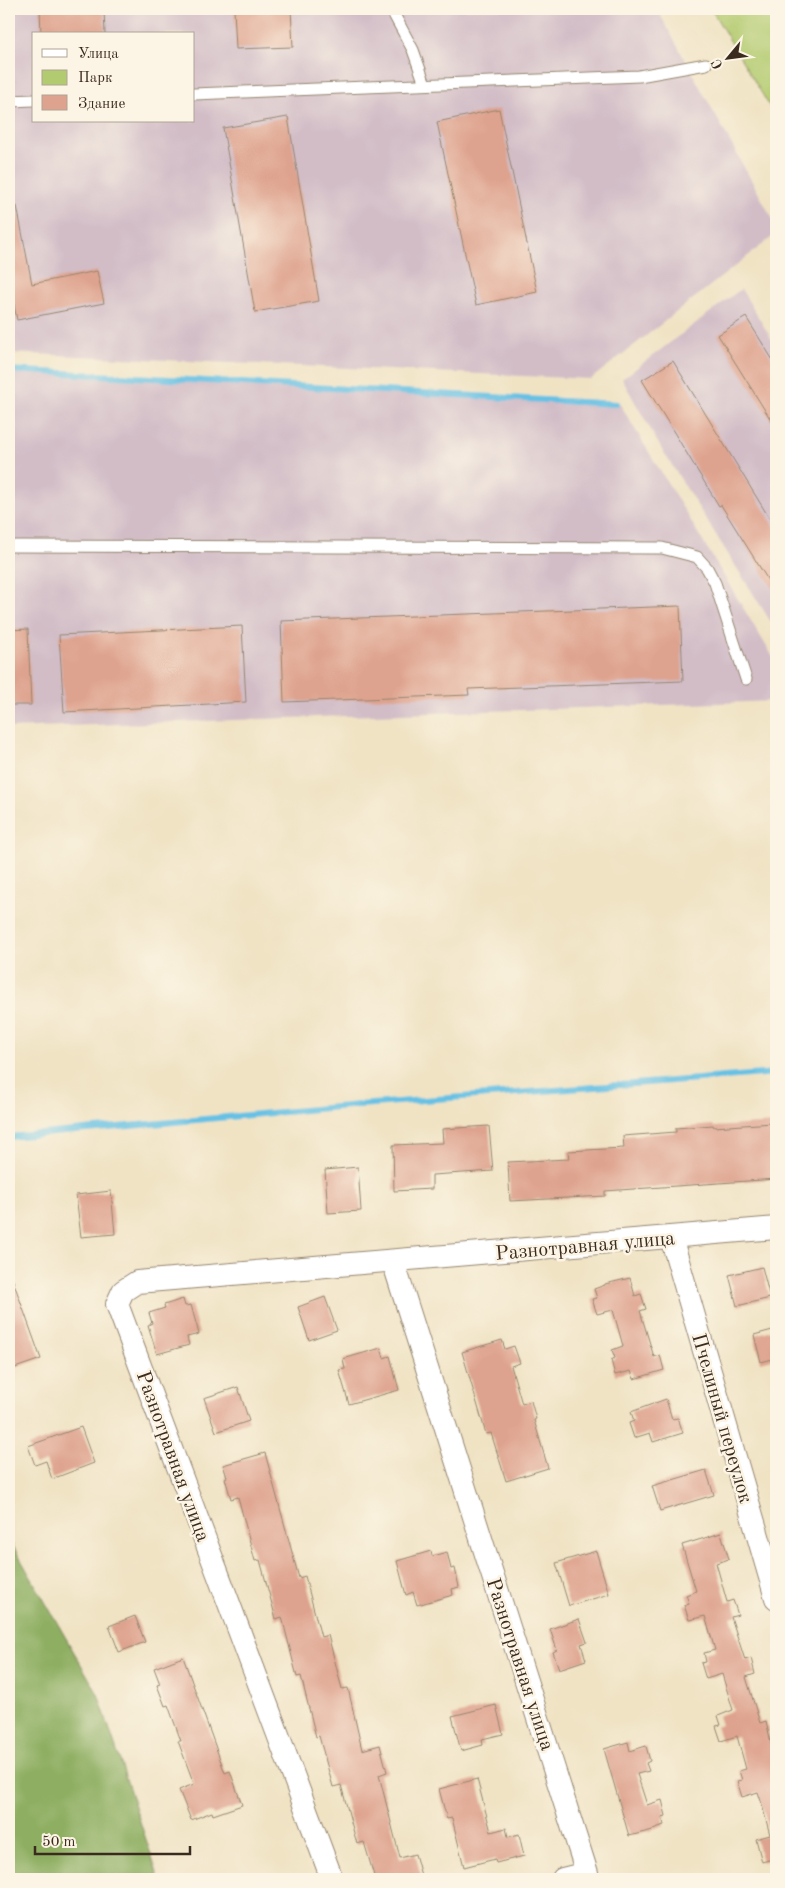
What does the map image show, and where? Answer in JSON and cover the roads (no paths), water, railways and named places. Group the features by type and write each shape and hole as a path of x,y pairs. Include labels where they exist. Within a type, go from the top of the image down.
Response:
{"street":[{"name":"Разнотравная улица","path":"332,1879 117,1304 123,1291 137,1282 776,1228"},
{"name":"Пчелиный переулок","path":"671,1237 776,1598"},
{"name":"Разнотравная улица","path":"394,1261 587,1873 563,1879"}],"lane":[{"path":"391,9 413,50 425,84"},
{"path":"195,94 639,76 706,64"},
{"path":"9,101 32,100"},
{"path":"9,546 662,548 697,557 708,568 715,583 746,679"}],"waterway":[{"path":"9,370 616,404"},
{"path":"9,1137 359,1105 776,1073"}]}
